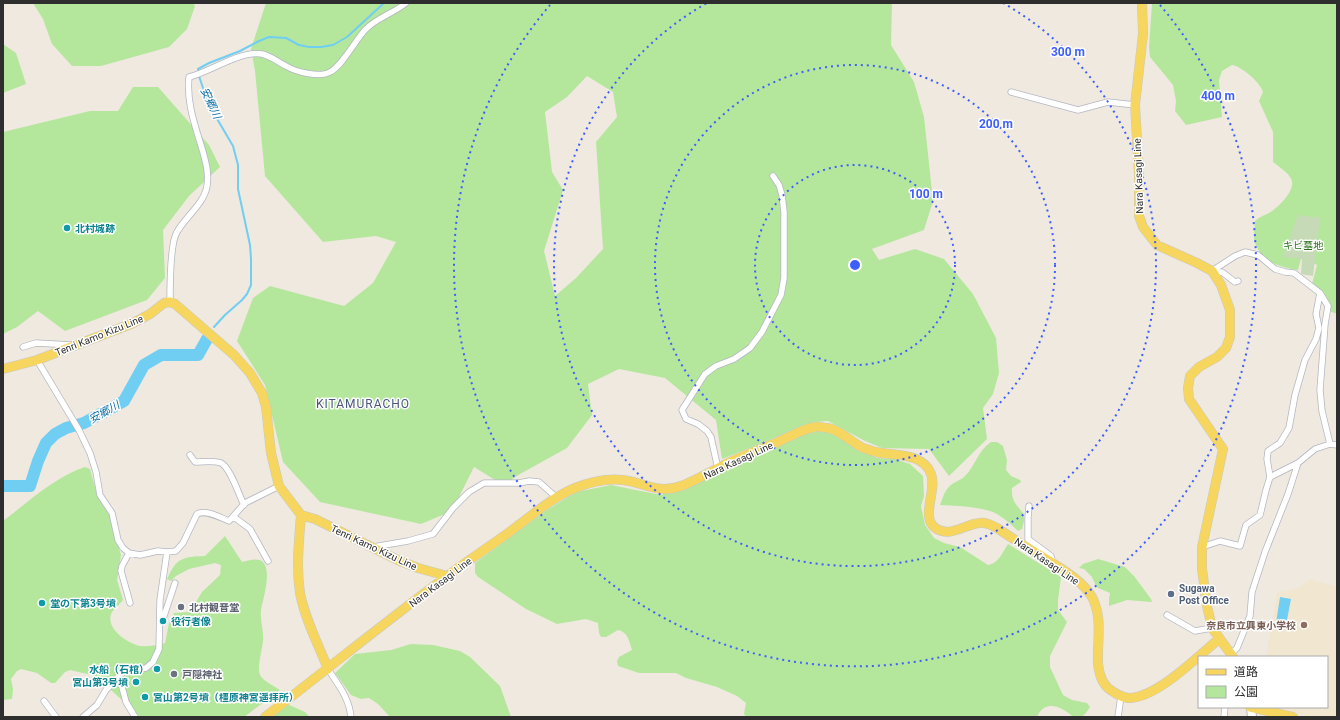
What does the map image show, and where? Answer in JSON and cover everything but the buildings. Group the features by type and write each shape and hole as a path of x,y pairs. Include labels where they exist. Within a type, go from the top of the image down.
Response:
{"main road":[{"name":"Nara Kasagi Line","path":"1142,3 1143,34 1135,105 1139,174 1139,216 1143,227 1157,245 1213,272"},
{"path":"1213,272 1221,285 1230,310 1230,337 1226,348 1217,357 1199,367 1190,376 1188,388 1189,400 1223,448 1202,547 1202,569 1207,606 1212,628 1231,656"},
{"name":"Tenri Kamo Kizu Line","path":"3,370 76,346 131,324 150,314 164,303 170,302"},
{"path":"170,302 176,304 234,356 250,373 262,393 266,407 271,453 279,486 301,515 298,550 300,593 308,619 328,669"},
{"name":"Nara Kasagi Line","path":"265,717 447,576 519,526 556,497 575,488 597,481 624,480 652,488 671,489 816,426 832,429 858,445 874,452 904,455 919,460 928,468 932,476 933,485 929,517 932,524 938,529 944,532 954,531 979,523 987,524 997,528 1070,574 1082,585 1091,597 1097,609 1099,622 1098,662 1101,680 1107,688 1121,696"},
{"name":"Tenri Kamo Kizu Line","path":"301,515 315,519 400,561 447,576"},
{"path":"1198,656 1219,639"},
{"path":"1121,696 1129,698 1141,696 1153,691 1198,656"},
{"path":"1251,711 1293,717"}],"street":[{"path":"170,302 170,270 176,233 200,202 207,186 207,168 190,103 188,88 189,77 201,74 219,65 247,55 261,54 276,59 287,67 297,70 317,74 330,73 337,68 366,29 406,3"},
{"path":"1011,92 1078,110 1108,102 1135,105"},
{"path":"718,468 711,437 707,431 686,419 682,410 705,374 716,366 734,359 750,348 762,332 781,295 784,278 784,212 782,195 773,176"},
{"path":"1213,272 1235,256 1245,252 1258,255 1275,269 1294,273 1320,293 1328,306 1324,331 1320,390 1322,411 1330,444"},
{"path":"1213,272 1222,272 1235,282 1238,281"},
{"path":"1202,547 1220,541 1240,546 1246,525 1260,515 1270,476 1267,459 1268,451 1280,443 1289,428 1295,396 1305,360 1312,349 1318,333 1319,328 1316,314 1320,293"},
{"path":"23,347 36,343 76,346"},
{"path":"37,360 90,453 96,472 100,495 112,512 118,540 123,548 129,553 140,555 158,551 176,551 183,543 200,512 206,512 229,521 244,504 279,486"},
{"path":"1270,476 1298,463 1315,449 1330,444 1337,444"},
{"path":"190,455 195,462 215,462 223,464 230,473 244,504"},
{"path":"1231,656 1237,648 1250,616 1252,592 1298,463"},
{"path":"372,547 408,541 433,534 453,508 469,492 484,483 539,482 556,497"},
{"path":"1030,506 1028,517 1028,539 1051,556 1053,564"},
{"path":"234,517 250,529 268,561"},
{"path":"83,717 97,705 106,690 123,672 146,668 153,662 159,649 160,600 167,552"},
{"path":"129,553 121,571 130,603"},
{"path":"160,619 164,616 175,583"},
{"path":"1167,615 1195,631 1212,628"},
{"path":"328,669 346,697 350,706 351,717"},
{"path":"119,676 126,702 135,717"},
{"path":"1118,717 1121,696"},
{"path":"44,700 56,717"}],"shaded area":[{"name":"奈良市立興東小学校","path":"1310,579 1337,587 1337,716 1310,717 1270,708 1328,708 1328,656 1266,656 1277,593 1298,588"}],"green space":[{"path":"33,3 193,3 195,6 187,29 169,47 101,66 72,66 52,44 43,19"},
{"path":"266,3 892,3 891,45 914,82 924,117 933,201 924,230 872,249 879,260 915,249 944,259 973,294 996,338 999,373 993,394 983,408 987,439 949,476 929,449 882,448 865,441 828,421 815,422 722,459 716,420 665,378 619,369 588,384 592,415 567,448 503,485 474,467 452,511 421,524 320,502 283,462 265,385 237,341 253,298 270,286 344,306 373,283 396,242 376,236 323,242 265,176 255,71 251,49","holes":["587,76 613,92 617,117 596,142 603,249 576,278 555,296 544,251 563,190 552,172 545,112 567,97"]},
{"path":"1152,3 1337,3 1337,314 1327,310 1318,297 1319,292 1312,284 1317,265 1301,259 1298,270 1278,265 1262,255 1254,241 1255,221 1269,213 1282,202 1292,187 1290,177 1273,162 1273,132 1259,101 1263,92 1259,84 1240,68 1232,65 1222,71 1219,80 1222,117 1186,125 1175,111 1176,101 1173,85 1150,57 1149,47"},
{"path":"3,44 16,53 26,84 3,93"},
{"path":"133,87 158,87 209,145 220,167 189,196 163,230 165,278 147,300 65,331 38,311 17,327 3,334 3,132 90,111 118,111"},
{"name":"キビ墓地","path":"1298,215 1320,218 1313,276 1301,274 1302,259 1283,257"},
{"path":"813,430 832,432 877,458 895,459 910,464 923,476 924,496 921,506 925,525 934,538 944,543 960,547 988,565 998,560 1008,544 1061,577 1058,610 1067,622 1050,656 1050,667 1063,695 1072,700 1087,703 1090,707 1085,714 1082,716 1073,717 1061,708 1049,706 1041,710 1037,717 746,717 744,714 746,703 737,696 717,687 686,678 676,673 639,673 618,666 617,661 619,657 632,650 628,637 621,631 618,630 606,637 601,637 598,623 586,619 557,624 526,609 478,577 475,573 475,563 547,510 576,492 611,485 661,495 727,469"},
{"path":"991,442 997,442 1003,446 1007,460 1006,470 1011,476 1020,480 1021,482 1012,488 1012,496 1024,514 1022,529 1018,531 1006,520 987,510 973,507 940,505 949,486 968,473 983,449"},
{"path":"85,467 90,469 98,498 110,516 121,555 117,580 123,600 112,612 110,618 114,629 129,642 140,646 152,646 165,643 169,623 174,613 190,612 202,592 220,575 221,565 215,563 189,569 176,576 171,581 167,579 178,562 186,558 205,556 225,536 242,562 258,560 263,562 266,566 267,579 261,610 263,637 259,672 264,679 280,690 244,717 140,717 96,676 70,670 65,672 55,683 51,683 37,673 21,669 17,671 11,679 13,689 12,699 3,700 3,521 53,483 74,471"},
{"path":"1098,559 1125,567 1134,576 1152,602 1127,600 1109,606 1110,593 1098,588 1092,577 1084,569 1079,568 1083,564"},
{"path":"411,644 433,645 460,651 470,657 500,686 511,717 390,717 378,704 369,698 361,699 351,695 335,673 355,654 391,650"},
{"path":"287,704 305,712 310,717 270,717"}],"water":[{"path":"1280,597 1291,599 1286,625 1276,623"}],"waterway":[{"name":"安郷川","path":"214,327 247,294 251,285 251,259 250,245 238,189 238,165 233,146 216,117 204,91 198,69 269,37 286,38 299,45 309,47 333,45 347,37 384,3"},
{"name":"安郷川","path":"3,486 30,486 38,461 46,443 55,434 66,428 84,423 124,401 144,365 161,355 198,355 207,339"}],"place":[{"name":"北村城跡","path":"67,228"},
{"name":"Sugawa Post Office","path":"1171,594"},
{"name":"堂の下第3号墳","path":"42,603"},
{"name":"北村観音堂","path":"181,607"},
{"name":"役行者像","path":"163,621"},
{"name":"奈良市立興東小学校","path":"1304,625"},
{"name":"水船（石棺）","path":"157,669"},
{"name":"戸隠神社","path":"174,674"},
{"name":"宮山第3号墳","path":"136,682"},
{"name":"宮山第2号墳（橿原神宮遥拝所）","path":"145,697"}],"district":[{"name":"KITAMURACHO","path":"363,404"}]}
